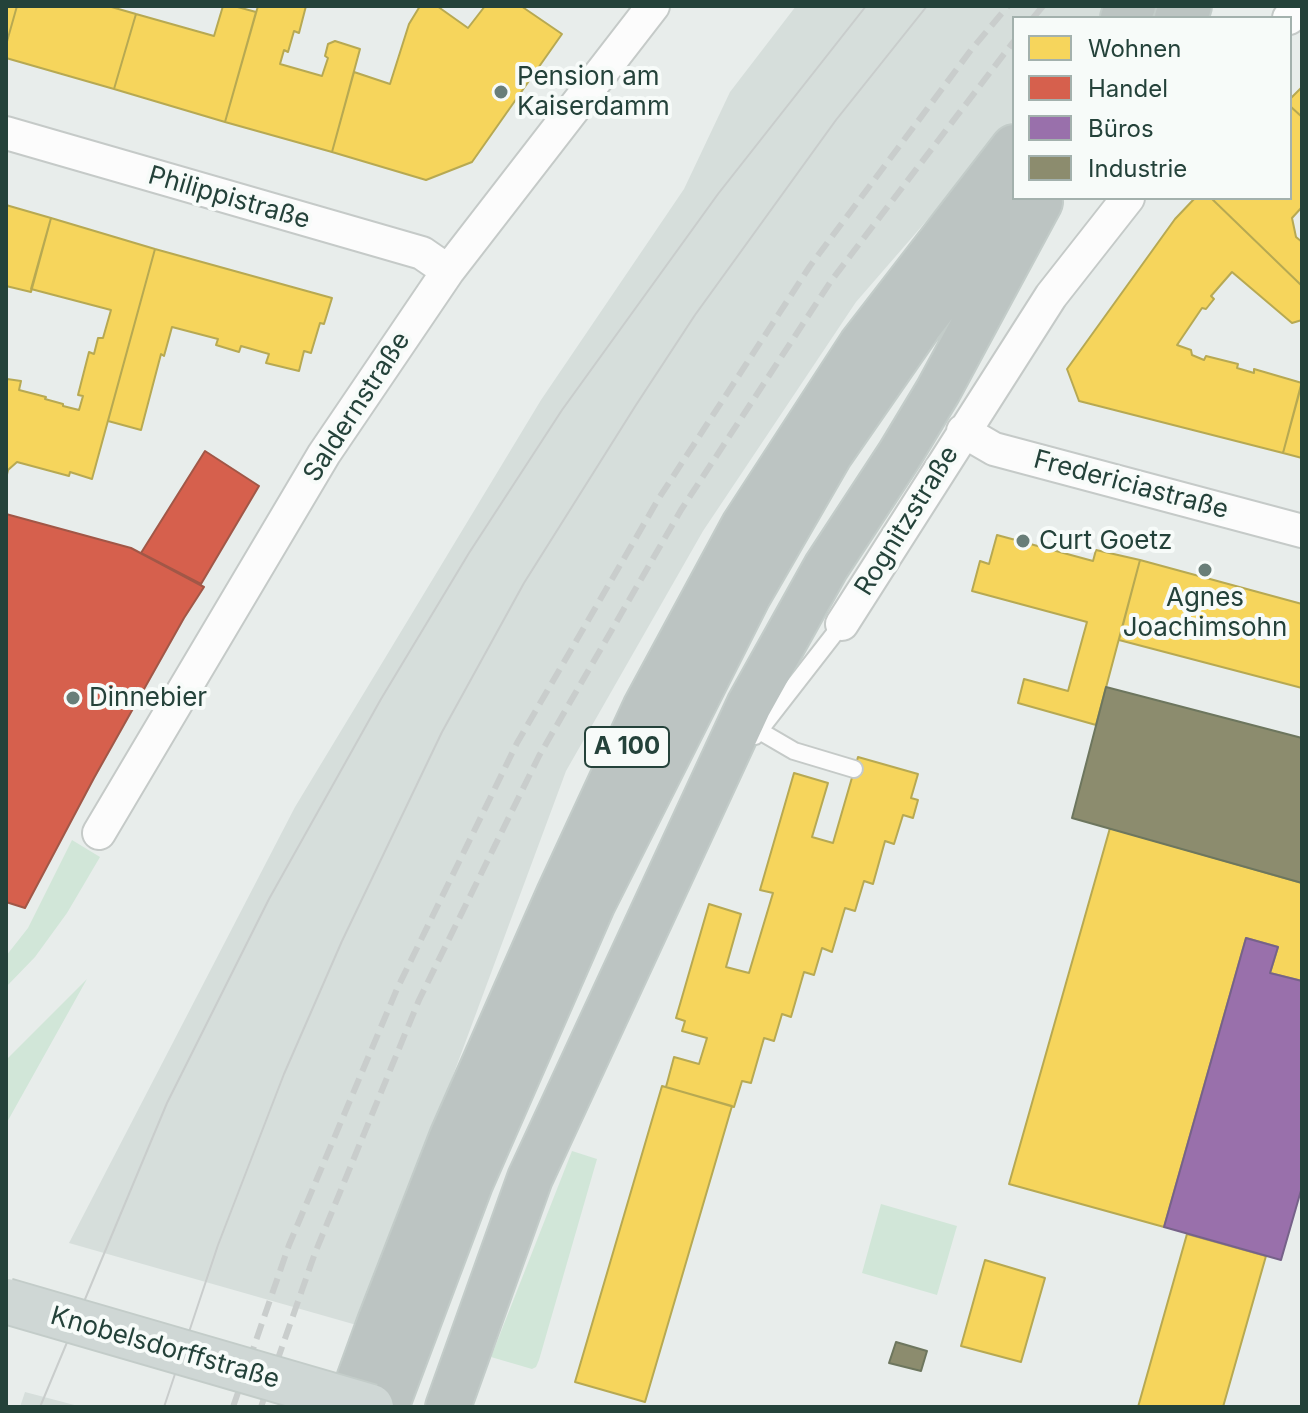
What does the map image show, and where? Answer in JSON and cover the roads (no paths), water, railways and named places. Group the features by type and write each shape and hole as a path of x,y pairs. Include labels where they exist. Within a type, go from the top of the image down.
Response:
{"highway":[{"name":"A 100","path":"349,1407 452,1137 645,708 744,525 861,345 1012,150"},
{"name":"A 100","path":"386,1407 470,1184 593,903 748,596 830,454 920,324 1016,200"},
{"path":"448,1407 530,1178 749,705 826,567 938,391 1042,200"}],"main road":[{"name":"Knobelsdorffstraße","path":"6,1301 371,1407"}],"street":[{"name":"Saldernstraße","path":"99,833 324,454 448,271 653,6"},
{"name":"Philippistraße","path":"6,133 422,253 448,271"},
{"name":"Rognitzstraße","path":"842,624 1051,296 1126,200"},
{"name":"Fredericiastraße","path":"963,431 994,449 1302,531"}],"lane":[{"name":"Rognitzstraße","path":"842,624 754,737 854,769"},
{"path":"703,837 731,784"}],"tram line":[{"path":"40,1407 167,1103 269,899 381,699 469,553 562,410 718,194 866,6"},
{"path":"164,1407 218,1245 284,1074 342,941 442,732 524,583 695,315 836,120 927,6"}],"railway":[{"path":"233,1407 289,1245 397,989 517,743 659,498 810,266 971,50 1008,6"},
{"path":"1035,16 1043,6"},
{"path":"261,1407 315,1253 419,1000 539,756 681,510 831,281 1012,44"}],"place":[{"name":"Pension am Kaiserdamm","path":"501,92"},
{"name":"Curt Goetz","path":"1023,541"},
{"name":"Agnes Joachimsohn","path":"1205,570"},
{"name":"Dinnebier","path":"73,698"}]}
